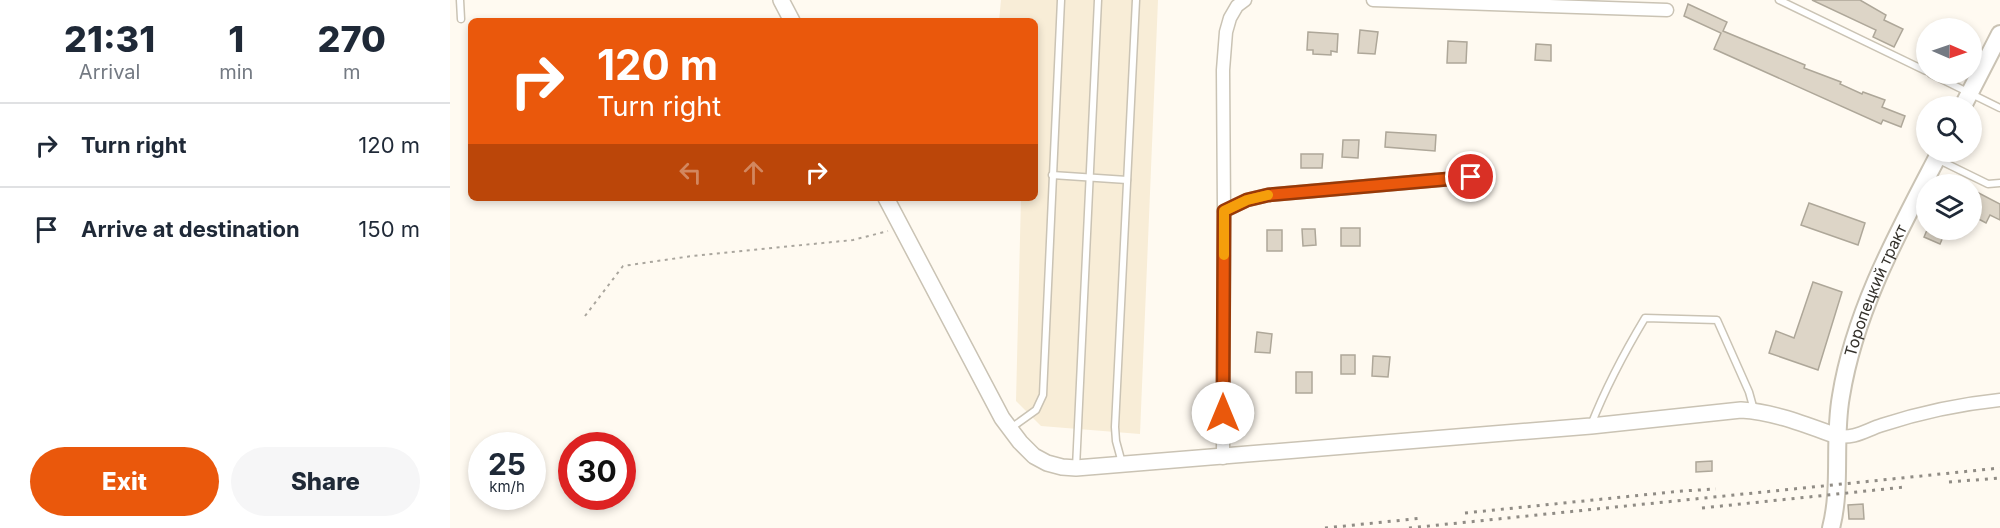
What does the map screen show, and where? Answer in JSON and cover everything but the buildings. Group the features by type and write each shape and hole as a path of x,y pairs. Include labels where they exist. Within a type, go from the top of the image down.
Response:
{"main road":[{"path":"1969,96 2000,34"},
{"name":"Торопецкий тракт","path":"1831,528 1836,495 1838,415 1845,374 1860,322 1883,266 1935,162"}],"street":[{"path":"781,0 790,18"},
{"path":"1223,458 1223,70 1226,32 1230,18 1237,6 1245,0"},
{"path":"1374,0 1667,10"},
{"path":"1224,211 1247,200 1268,195 1471,177"},
{"path":"888,201 1002,418 1034,456 1062,467 1223,458 1590,426 1718,412 1754,411 1786,418 1837,436 1855,436 1904,420 1973,403 2000,400"}],"lane":[{"path":"460,0 461,19"},
{"path":"1010,429 1036,410 1043,395 1061,0"},
{"path":"1076,468 1098,0"},
{"path":"1123,465 1116,441 1115,427 1136,0"},
{"path":"1779,0 1916,66"},
{"path":"1945,84 1961,96"},
{"path":"1982,104 2000,108"},
{"path":"1950,162 1988,184 2000,183"},
{"path":"1052,175 1127,180"},
{"path":"1590,426 1622,357 1646,318 1717,320 1749,392 1754,411"}],"path":[{"path":"585,316 623,266 692,256 853,240 902,227"}],"shaded area":[{"path":"1001,0 1158,0 1140,434 1041,426 1016,401 1021,201 1038,201 1038,18 999,18"}],"railway":[{"path":"1409,528 2000,468"},
{"path":"1949,482 2000,478"},
{"path":"1702,508 1905,487"},
{"path":"1465,513 1716,489"},
{"path":"1325,528 1423,518"}],"slow traffic":[{"path":"1224,255 1224,211 1247,200 1268,195"}],"route":[{"path":"1223,413 1224,211 1247,200 1268,195 1471,177"}]}
